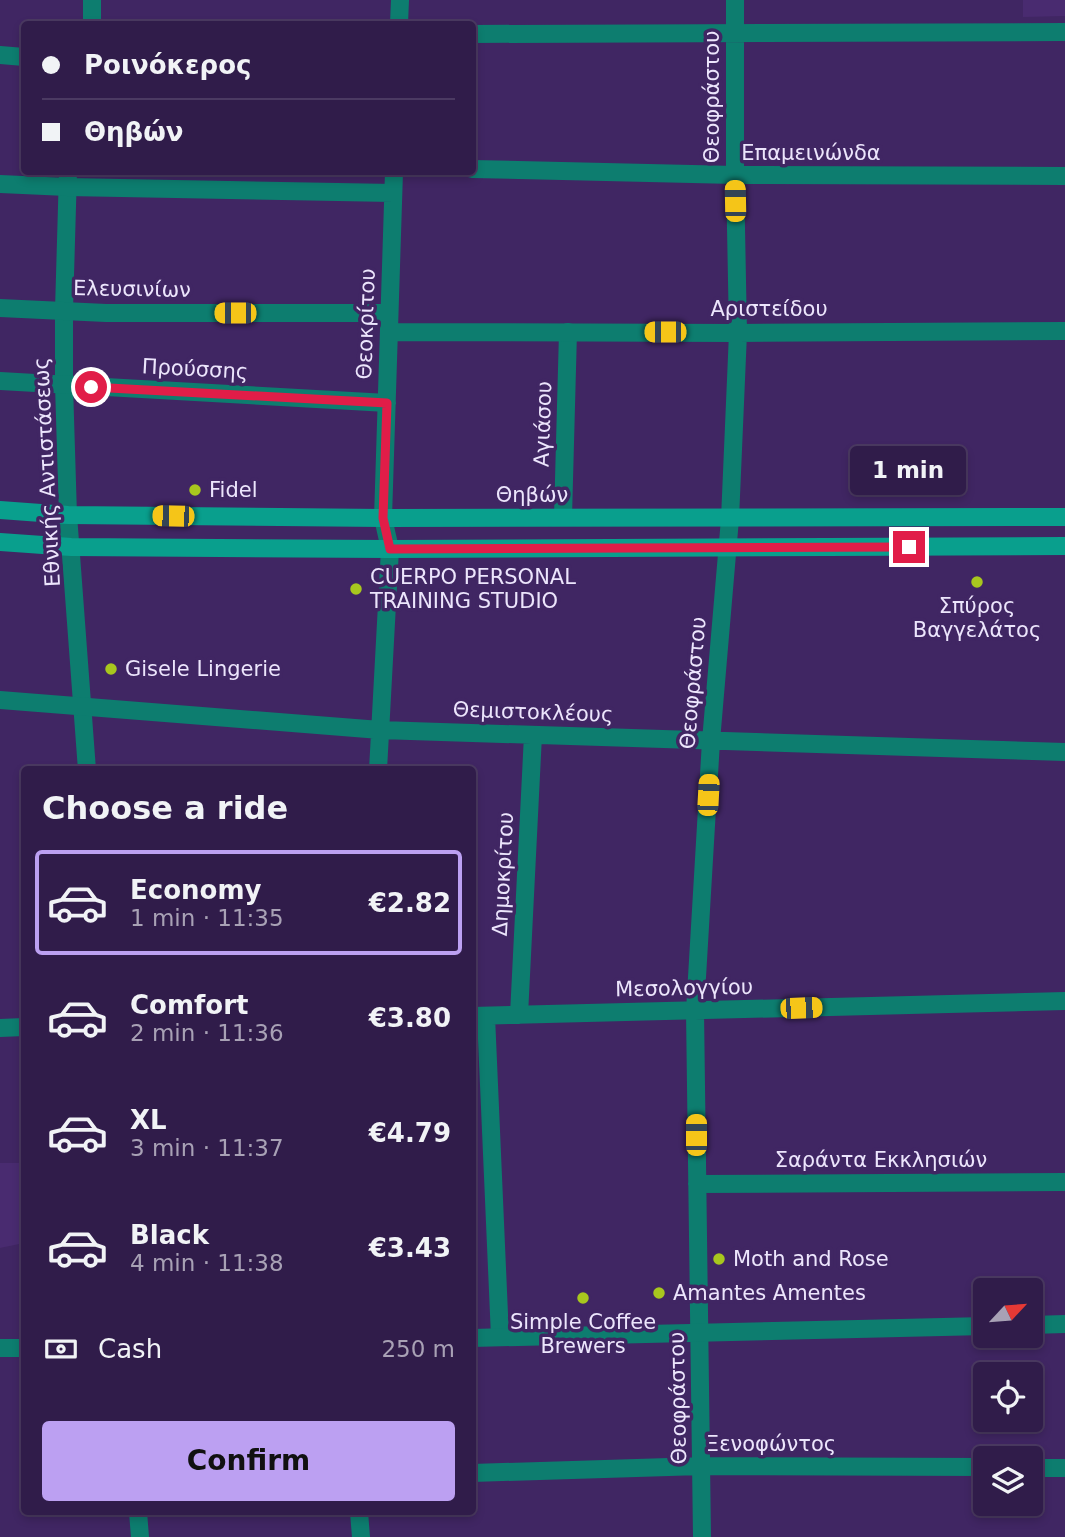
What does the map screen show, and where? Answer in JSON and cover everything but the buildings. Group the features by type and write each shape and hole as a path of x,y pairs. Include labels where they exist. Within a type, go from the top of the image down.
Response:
{"main road":[{"name":"Θηβών","path":"0,510 68,514 383,518 1065,517"},
{"path":"0,542 71,547 390,549 1065,546"}],"street":[{"path":"92,0 92,21"},
{"path":"399,21 400,0"},
{"name":"Θεοφράστου","path":"702,1537 695,1011 711,741 730,519 737,332 735,0"},
{"path":"476,34 1065,32"},
{"path":"0,55 21,57"},
{"name":"Επαμεινώνδα","path":"476,169 735,175 1065,176"},
{"name":"Θεοκρίτου","path":"378,766 390,549 383,518 394,175"},
{"path":"0,184 67,179 393,193"},
{"name":"Εθνικής Αντιστάσεως","path":"67,179 64,385 68,514 87,766"},
{"name":"Ελευσινίων","path":"0,308 389,323"},
{"name":"Αριστείδου","path":"389,323 568,332 1065,331"},
{"name":"Αγιάσου","path":"563,517 568,332"},
{"name":"Προύσσης","path":"0,381 387,403"},
{"name":"Θεμιστοκλέους","path":"0,700 380,730 1065,752"},
{"name":"Δημοκρίτου","path":"519,1015 533,735"},
{"name":"Μεσολογγίου","path":"479,1016 1065,1001"},
{"path":"479,1016 500,1337"},
{"path":"0,1028 21,1027"},
{"name":"Σαράντα Εκκλησιών","path":"697,1184 1065,1182"},
{"path":"1043,1325 1065,1324"},
{"path":"476,1338 973,1326"},
{"path":"0,1349 21,1348"},
{"name":"Ξενοφώντος","path":"476,1473 701,1466 973,1467"},
{"path":"1043,1468 1065,1468"},
{"path":"138,1515 141,1537"},
{"path":"359,1515 361,1537"}],"shaded area":[{"path":"1023,0 1065,0 1065,16 1023,17"},
{"path":"0,1163 21,1163 21,1244 0,1248"}],"place":[{"name":"Fidel","path":"195,490"},
{"name":"Σπύρος Βαγγελάτος","path":"977,582"},
{"name":"CUERPO PERSONAL TRAINING STUDIO","path":"356,589"},
{"name":"Gisele Lingerie","path":"111,669"},
{"name":"Moth and Rose","path":"719,1259"},
{"name":"Amantes Amentes","path":"659,1293"},
{"name":"Simple Coffee Brewers","path":"583,1298"}],"route":[{"path":"91,387 387,403 383,518 390,549 909,547"}]}
